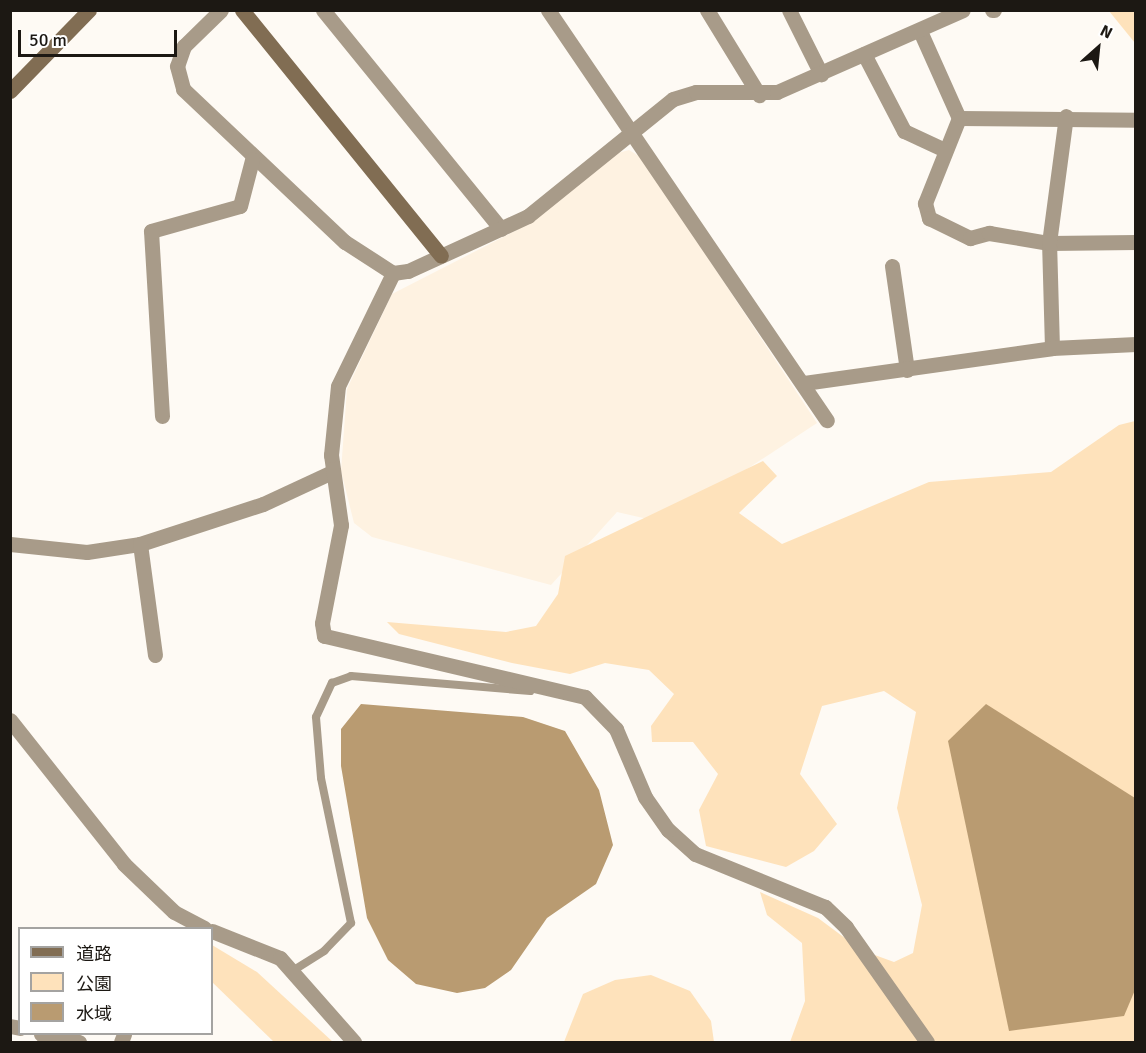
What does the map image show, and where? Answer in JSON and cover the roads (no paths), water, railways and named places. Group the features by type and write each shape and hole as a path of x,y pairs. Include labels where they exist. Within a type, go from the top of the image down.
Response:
{"street":[{"path":"10,91 89,10"},
{"path":"221,10 184,46 177,66 183,89 252,160 345,242 393,273"},
{"path":"242,10 441,256"},
{"path":"322,10 501,229"},
{"path":"548,10 804,383 827,420"},
{"path":"707,10 759,95"},
{"path":"789,10 821,74"},
{"path":"927,1042 846,927 796,893 695,854 668,830 645,798 604,711 585,697 554,687 324,636 341,525 332,472 338,386 393,273 441,256 528,216 630,129 673,99 696,92 759,95 821,74 963,10"},
{"path":"920,31 959,118 925,203 929,218 970,238 988,233 1049,243 1136,242"},
{"path":"864,54 904,131 945,150"},
{"path":"959,118 1066,116 1136,120"},
{"path":"1052,348 1049,243 1066,116"},
{"path":"162,416 152,231 240,207 252,160"},
{"path":"892,266 907,370"},
{"path":"804,383 1052,348 1136,345"},
{"path":"10,544 87,552 140,544 263,504 332,472"},
{"path":"140,544 155,655"},
{"path":"10,720 124,864 174,912 202,927"},
{"path":"213,931 254,945 294,970 354,1042"},
{"path":"46,1035 79,1042"}],"lane":[{"path":"294,970 324,951 351,923 321,778 316,717 332,683 351,676 531,691 554,687"}],"water":[{"path":"361,704 523,717 565,731 599,790 613,845 596,884 547,918 511,970 485,988 457,993 416,984 388,960 367,918 341,766 341,729"},
{"path":"986,704 1135,798 1135,990 1124,1016 1009,1031 948,741"}]}
